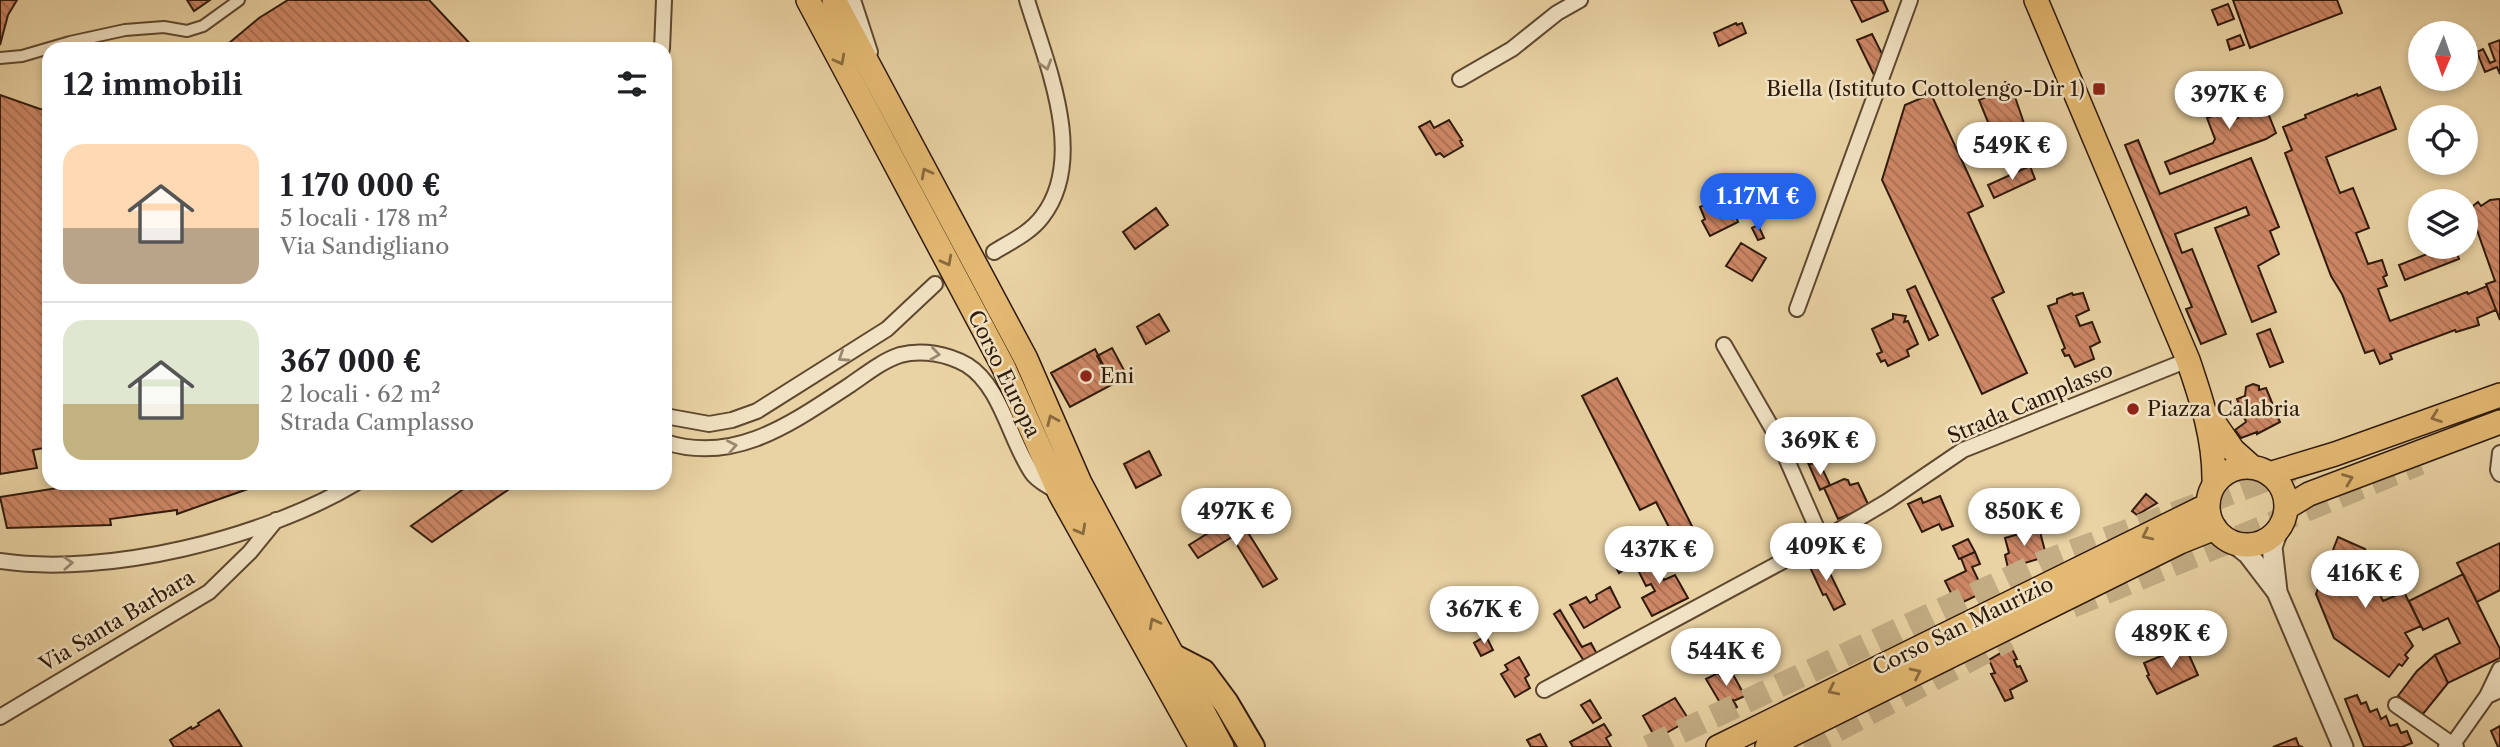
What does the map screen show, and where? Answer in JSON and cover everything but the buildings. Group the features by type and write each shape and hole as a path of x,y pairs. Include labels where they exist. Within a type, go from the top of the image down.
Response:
{"highway":[{"path":"1172,656 1203,672 1226,703 1252,747"}],"main road":[{"name":"Corso Europa","path":"808,0 1004,368 1060,494 1201,747"},
{"name":"Corso Europa","path":"834,0 1026,359 1080,483 1222,747"},
{"path":"2036,0 2188,360 2205,410 2215,458 2209,517 2223,537 2234,543 2258,543 2269,538 2284,520 2286,508 2282,489 2233,450 2205,410"},
{"path":"2211,495 2231,470 2261,471 2335,454 2500,395"},
{"path":"2286,508 2309,494 2500,422"},
{"name":"Corso San Maurizio","path":"1718,747 2211,495"},
{"name":"Corso San Maurizio","path":"1767,747 2180,542 2215,528"}],"street":[{"path":"70,42 125,30 164,27 187,31 203,26 239,0"},
{"path":"662,42 664,0"},
{"path":"853,0 862,21 880,87"},
{"path":"994,252 1023,235 1041,218 1055,195 1062,165 1058,105 1027,0"},
{"path":"1460,79 1512,50 1557,13 1580,0"},
{"path":"1797,309 1910,0"},
{"path":"0,58 42,50"},
{"path":"672,417 709,424 732,420 757,411 887,329 934,284"},
{"path":"1724,345 1776,435 1822,540"},
{"path":"672,443 705,449 735,447 768,434 814,408 881,363 902,355 944,355 968,366 986,383 1033,475 1060,494"},
{"name":"Strada Camplasso","path":"1544,690 1822,540 1888,501 1963,450 2188,360"},
{"path":"2500,453 2500,474"},
{"path":"0,561 40,564 134,557 205,544 320,503 343,490"},
{"name":"Via Santa Barbara","path":"0,717 209,592 250,552 276,520"},
{"path":"2277,592 2272,547 2278,530"},
{"path":"2234,543 2248,554 2277,592 2343,747"},
{"path":"2396,705 2451,746 2493,693 2500,669"}],"tunnel":[{"path":"935,284 994,252"},
{"path":"2072,606 2420,463"},
{"path":"1648,747 2044,562 2292,470"},
{"path":"1805,747 2009,639"}],"place":[{"name":"Biella (Istituto Cottolengo-Dir 1)","path":"2099,89"},
{"name":"Eni","path":"1086,376"},
{"name":"Piazza Calabria","path":"2133,409"}]}
